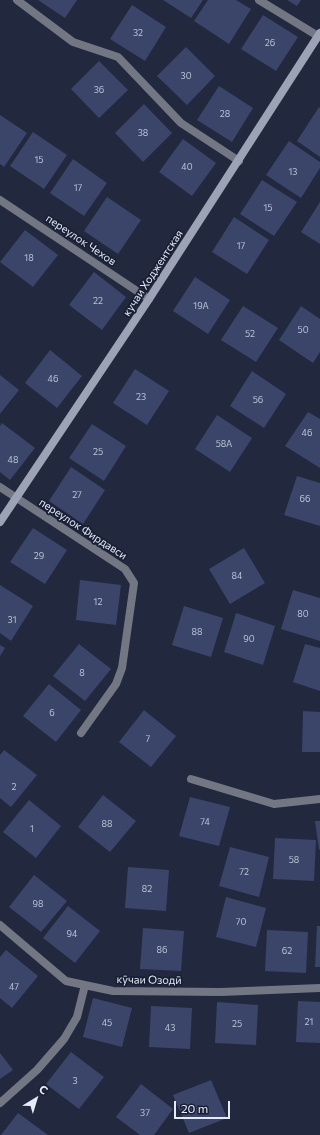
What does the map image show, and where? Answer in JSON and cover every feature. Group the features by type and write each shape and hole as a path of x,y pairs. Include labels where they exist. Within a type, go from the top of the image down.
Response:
{"main road":[{"name":"кучаи Ходжентская","path":"0,522 149,299 319,35"}],"street":[{"path":"17,0 73,42 118,57 181,122 239,161"},
{"path":"260,0 319,35"},
{"name":"переулок Чехов","path":"0,200 149,299"},
{"name":"переулок Фирдавси","path":"0,488 125,569 134,583 122,668 116,684 81,732"},
{"path":"191,779 274,804 320,799"},
{"name":"кӯчаи Озодӣ","path":"0,925 66,981 113,991 221,992 320,988"},
{"path":"0,1103 37,1070 64,1039 77,1017 84,985"}],"building":[{"path":"38,0 77,0 65,18"},
{"path":"163,0 203,0 191,18"},
{"path":"208,0 236,0 251,9 229,44 194,21"},
{"path":"287,0 301,0 297,6"},
{"path":"132,5 166,27 145,61 110,39"},
{"path":"263,15 298,37 276,71 241,49"},
{"path":"186,47 215,76 187,105 157,76"},
{"path":"99,61 128,90 99,118 71,89"},
{"path":"219,86 253,108 232,142 197,120"},
{"path":"144,104 172,133 143,162 115,133"},
{"path":"319,107 320,108 320,157 297,141"},
{"path":"0,115 27,133 4,167 0,164"},
{"path":"33,132 67,155 44,189 10,166"},
{"path":"183,139 216,163 192,196 159,172"},
{"path":"289,141 320,162 320,168 301,198 266,175"},
{"path":"73,159 107,183 84,216 50,193"},
{"path":"262,180 297,202 274,236 240,214"},
{"path":"107,197 141,220 118,254 84,231"},
{"path":"320,202 320,244 301,232"},
{"path":"234,217 269,240 247,274 212,252"},
{"path":"25,230 58,255 33,287 0,262"},
{"path":"94,272 126,297 102,330 69,305"},
{"path":"195,277 230,300 208,334 173,311"},
{"path":"243,306 278,328 256,362 221,340"},
{"path":"301,306 320,319 320,352 313,363 279,340"},
{"path":"50,350 82,376 57,408 25,383"},
{"path":"135,369 169,391 147,425 113,403"},
{"path":"252,371 286,394 264,428 230,406"},
{"path":"0,375 19,390 0,414"},
{"path":"308,412 320,419 320,468 285,446"},
{"path":"217,415 252,438 230,472 195,449"},
{"path":"2,423 35,448 10,480 0,472 0,426"},
{"path":"92,424 126,446 104,481 69,458"},
{"path":"71,467 105,490 83,524 49,501"},
{"path":"297,476 320,483 320,526 284,515"},
{"path":"33,528 67,550 45,584 10,562"},
{"path":"244,548 265,583 230,604 209,569"},
{"path":"80,580 121,585 116,625 76,620"},
{"path":"0,585 33,606 11,641 0,633"},
{"path":"293,590 320,598 320,641 281,629"},
{"path":"184,606 223,618 211,657 172,645"},
{"path":"236,613 275,626 263,665 224,652"},
{"path":"79,644 111,669 85,701 53,676"},
{"path":"305,644 320,648 320,691 293,682"},
{"path":"0,645 5,648 0,656"},
{"path":"49,684 81,710 56,742 23,716"},
{"path":"144,710 176,736 151,767 119,742"},
{"path":"303,711 320,712 320,752 302,752"},
{"path":"4,750 37,775 11,807 0,798 0,755"},
{"path":"103,795 136,821 110,852 78,827"},
{"path":"190,797 230,807 219,846 179,836"},
{"path":"29,800 61,826 36,858 3,832"},
{"path":"315,821 320,821 319,850"},
{"path":"275,838 316,840 314,881 273,879"},
{"path":"230,847 269,857 259,897 219,886"},
{"path":"128,867 169,870 166,911 125,908"},
{"path":"34,875 67,901 41,932 9,907"},
{"path":"226,897 266,908 256,947 216,937"},
{"path":"68,906 100,931 75,963 43,938"},
{"path":"317,926 320,926 320,967 315,967"},
{"path":"143,928 184,931 181,971 140,969"},
{"path":"267,930 308,932 306,973 265,971"},
{"path":"6,950 38,976 12,1008 0,998 0,957"},
{"path":"93,998 132,1008 122,1047 83,1037"},
{"path":"298,1001 320,1002 320,1043 296,1042"},
{"path":"217,1002 258,1005 256,1045 215,1043"},
{"path":"151,1006 192,1008 190,1049 149,1047"},
{"path":"71,1052 104,1077 79,1109 46,1084"},
{"path":"0,1053 13,1070 0,1079"},
{"path":"211,1080 227,1118 189,1133 173,1095"},
{"path":"141,1084 173,1109 154,1135 140,1135 116,1117"},
{"path":"18,1113 48,1135 1,1135"}]}
